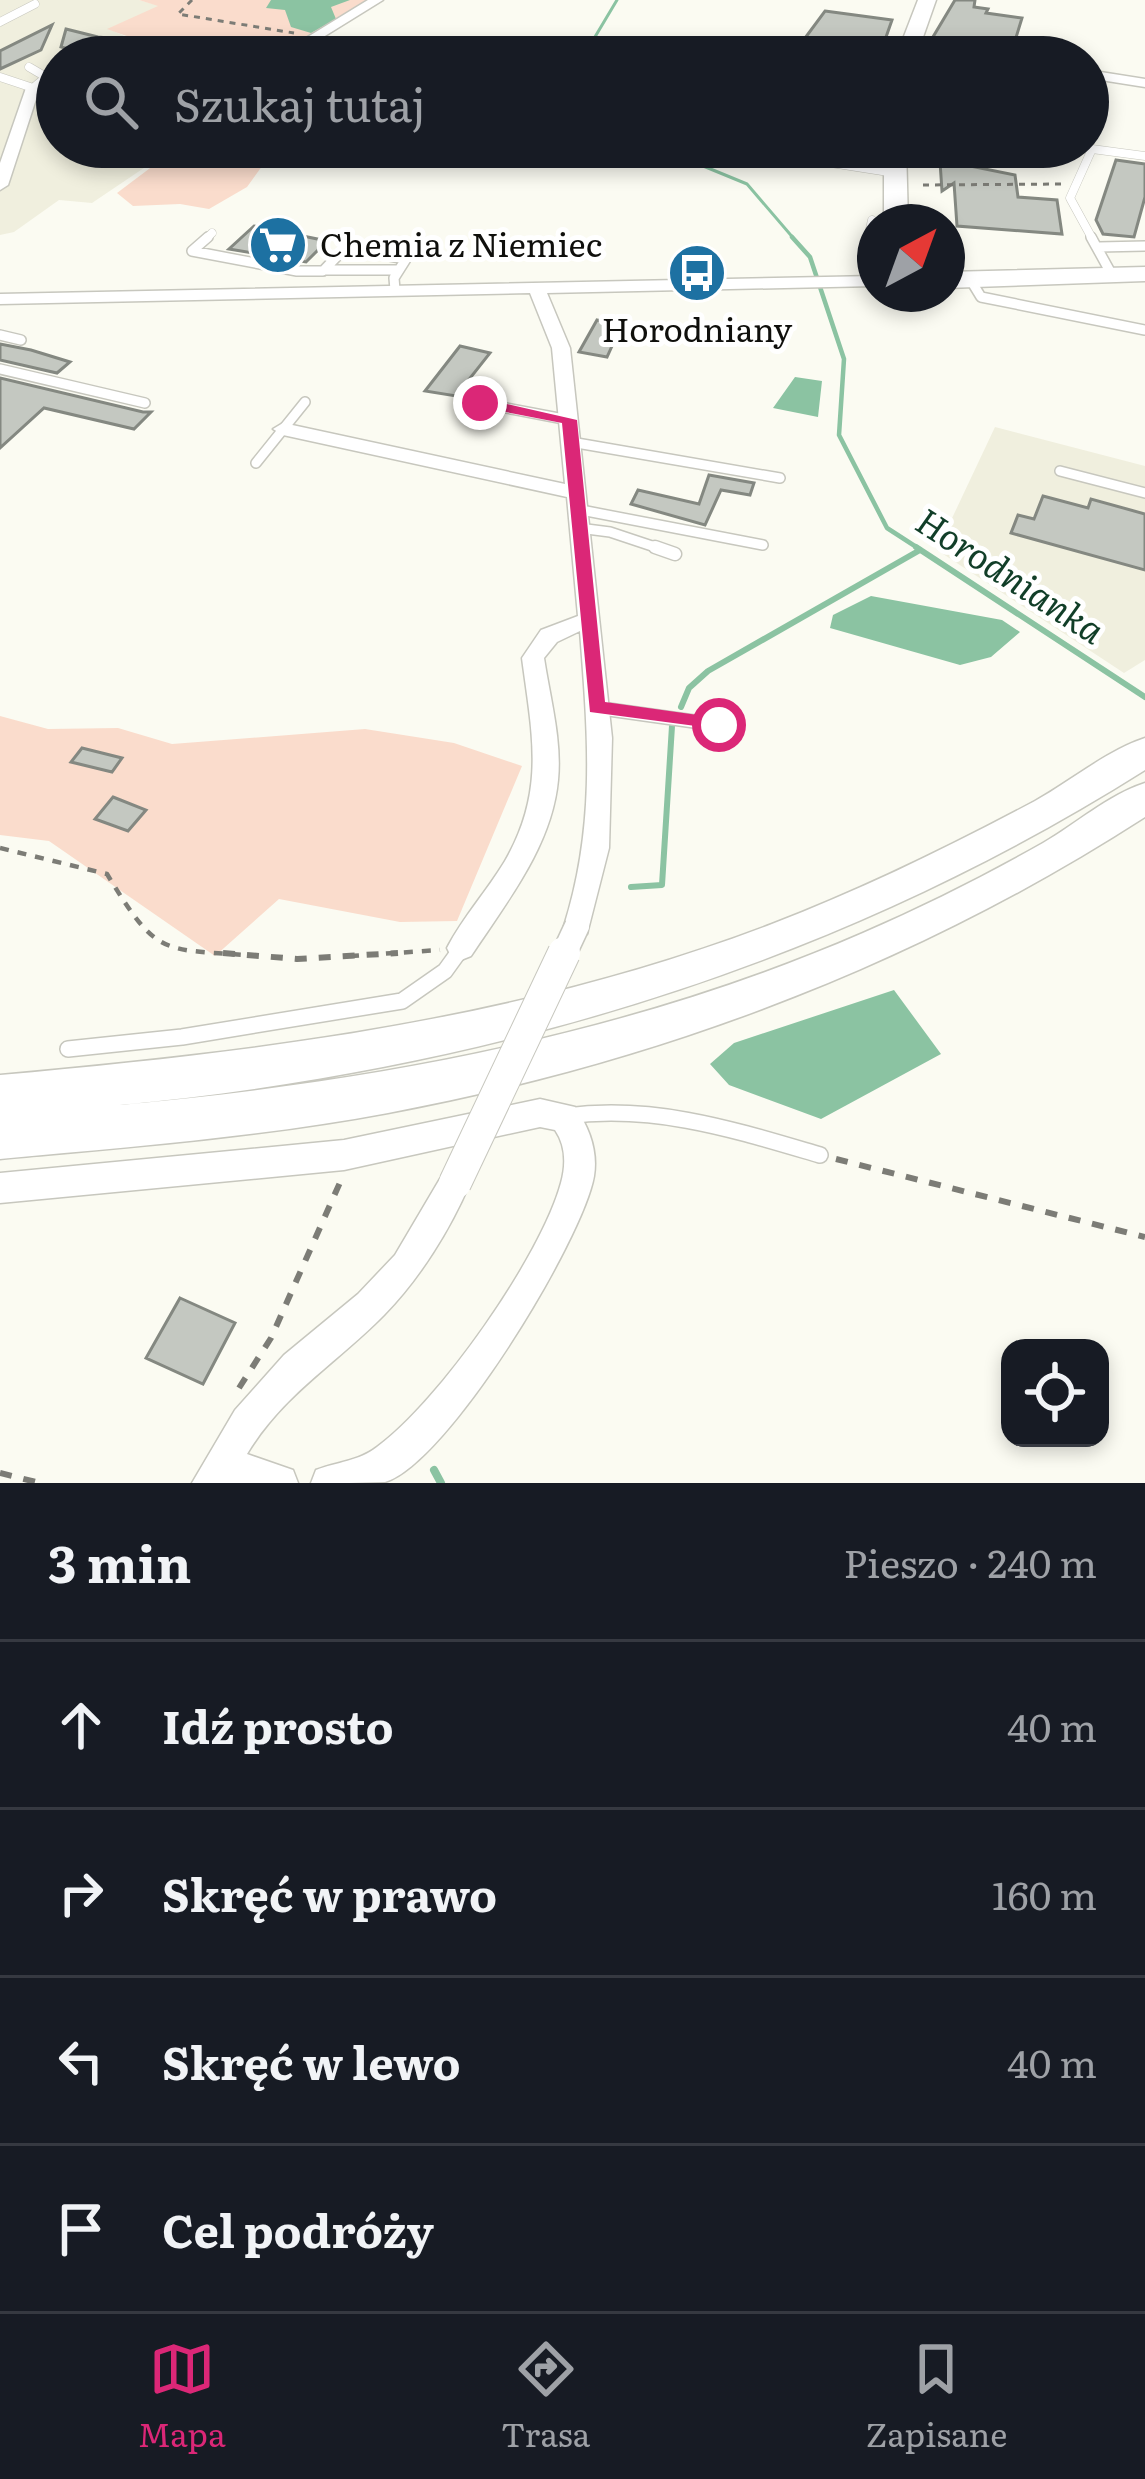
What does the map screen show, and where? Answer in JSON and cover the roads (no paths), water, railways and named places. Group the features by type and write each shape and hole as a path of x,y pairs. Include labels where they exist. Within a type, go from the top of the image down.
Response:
{"main road":[{"path":"914,36 927,0"},
{"path":"886,204 895,168"},
{"path":"965,280 1145,274"},
{"path":"0,1096 266,1069 396,1048 690,974 824,925 926,879 1015,834 1145,752"},
{"path":"0,1138 217,1117 390,1091 587,1046 715,1007 855,955 1031,867 1145,798"}],"street":[{"path":"322,36 377,0"},
{"path":"1109,77 1145,82"},
{"path":"0,184 36,89"},
{"path":"0,299 396,280 536,287 857,282"},
{"path":"280,1483 216,1473 240,1410 370,1306 406,1266 455,1183 577,926 596,874 604,795 590,621 561,348 536,287"},
{"path":"283,429 576,510"},
{"path":"461,948 519,856 541,806 546,760 533,658 538,645 560,628 590,621"},
{"path":"0,1188 344,1155 540,1113 565,1117 577,1132 577,1185 548,1250 496,1331 422,1432 389,1460 353,1478 328,1483"}],"lane":[{"path":"0,22 35,4"},
{"path":"29,67 36,71"},
{"path":"0,77 36,85"},
{"path":"1109,151 1145,156"},
{"path":"863,168 895,173"},
{"path":"1083,168 1070,198 1112,275"},
{"path":"212,233 192,251 298,271 396,280 406,259 346,248 322,271"},
{"path":"1099,247 1145,246"},
{"path":"965,285 981,297 1145,330"},
{"path":"0,335 21,340"},
{"path":"0,369 145,403"},
{"path":"256,464 305,402"},
{"path":"480,403 570,431 780,478"},
{"path":"1060,471 1145,493"},
{"path":"576,510 763,545"},
{"path":"576,510 610,532 675,554"},
{"path":"596,707 719,725"},
{"path":"68,1048 342,1014 403,1001 445,971 461,948"},
{"path":"565,1117 601,1109 645,1109 820,1155"}],"waterway":[{"name":"Horodnianka","path":"596,36 617,0"},
{"name":"Horodnianka","path":"708,168 747,184 795,240"},
{"name":"Horodnianka","path":"792,237 810,257 844,359 839,435 887,528 921,550"},
{"name":"Horodnianka","path":"916,547 1145,697"},
{"path":"681,707 689,688 708,671 920,550"},
{"path":"631,887 662,885 672,726"},
{"path":"434,1470 441,1483"}],"place":[{"name":"Chemia z Niemiec","path":"278,245"},
{"name":"Horodniany","path":"697,273"}]}
